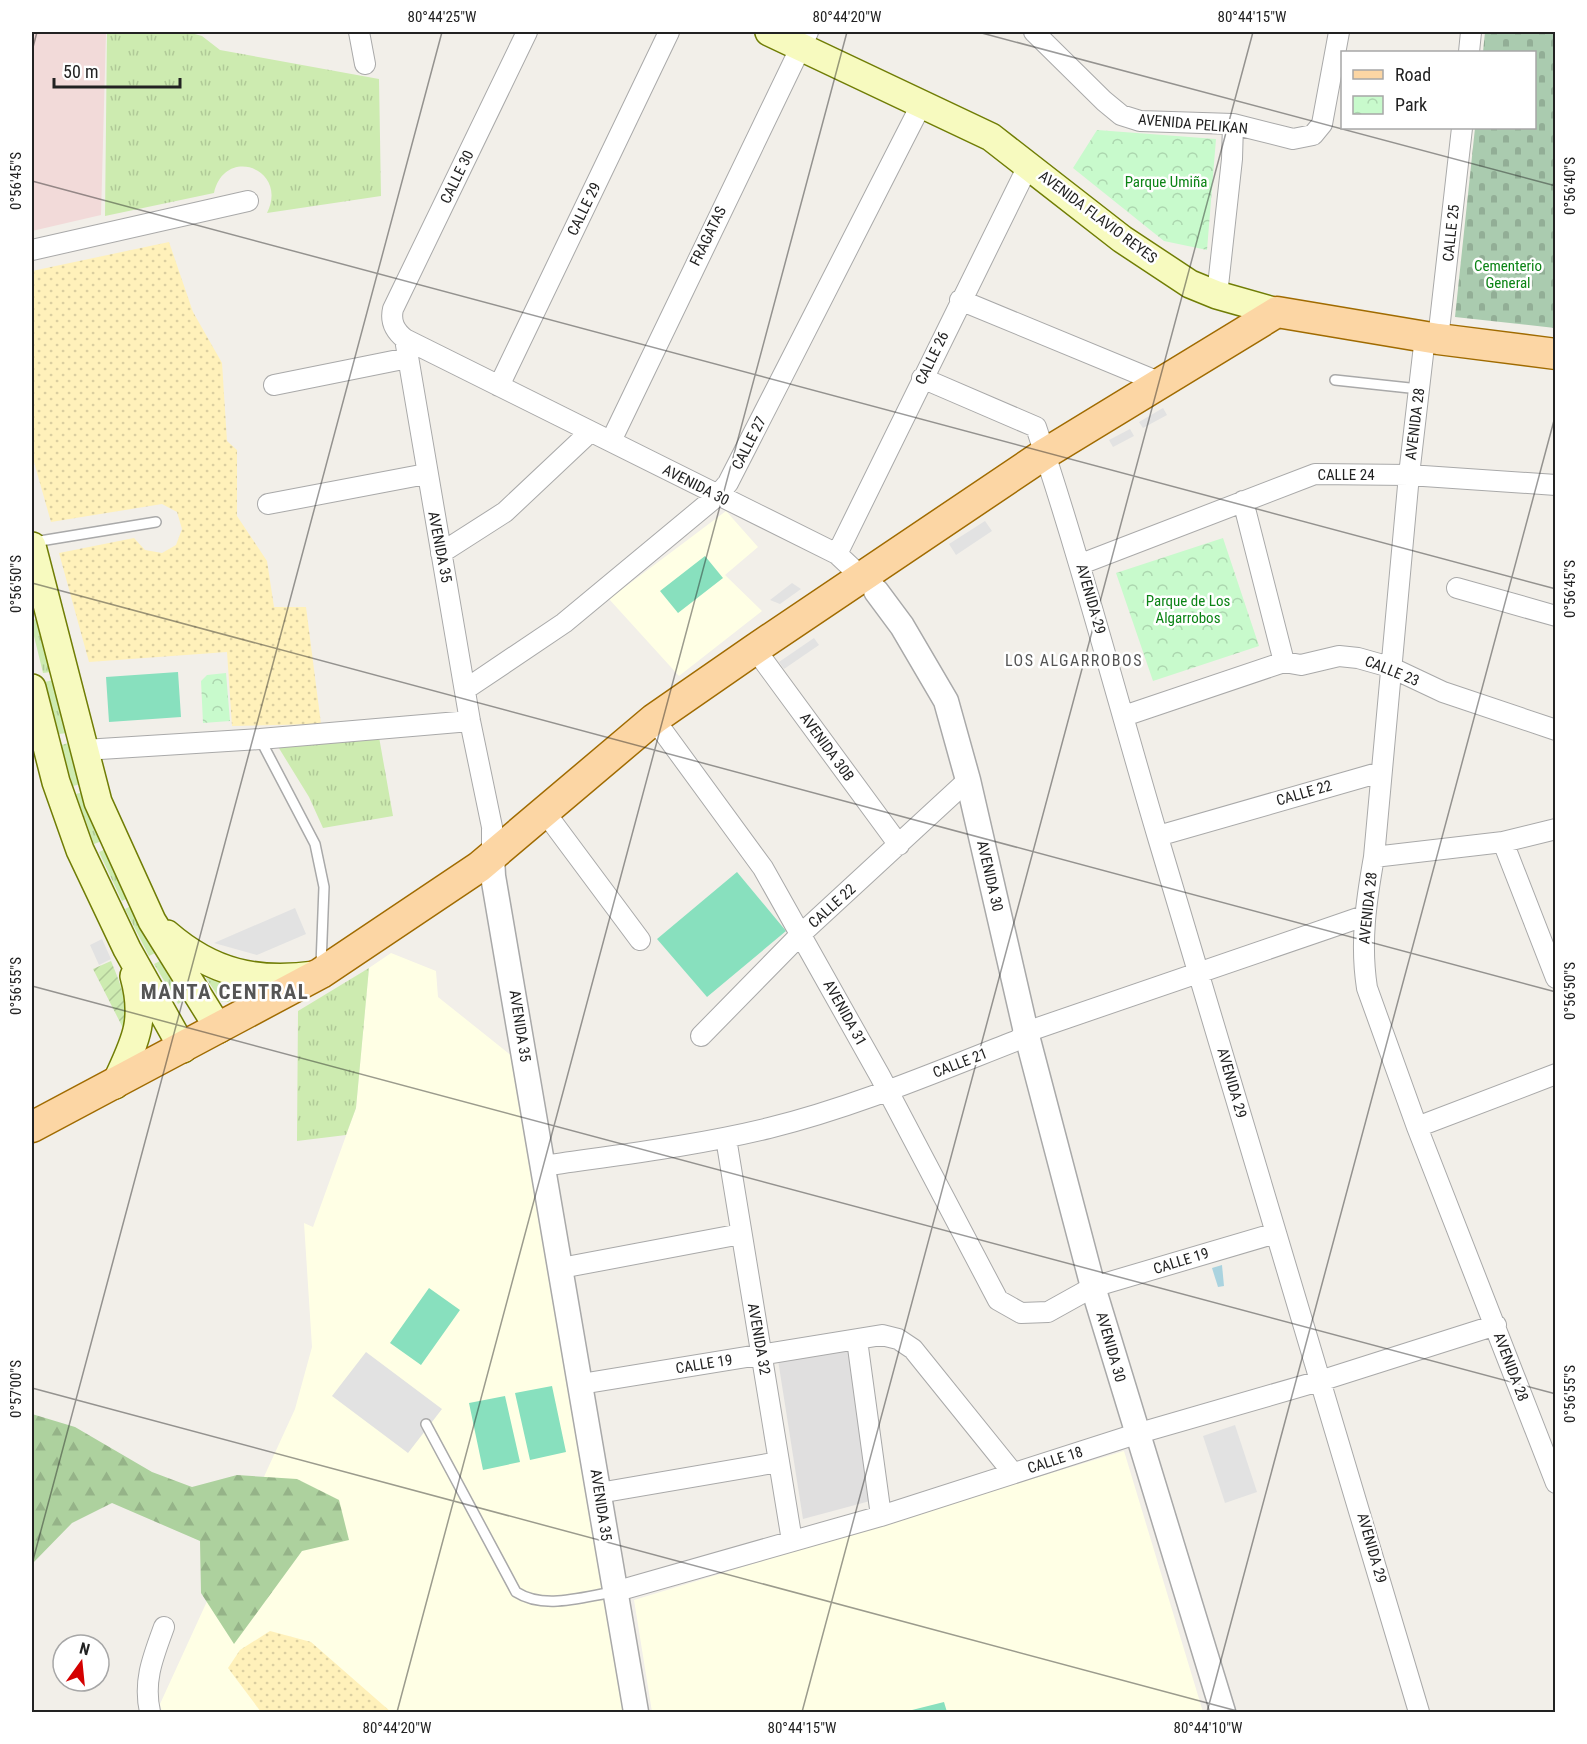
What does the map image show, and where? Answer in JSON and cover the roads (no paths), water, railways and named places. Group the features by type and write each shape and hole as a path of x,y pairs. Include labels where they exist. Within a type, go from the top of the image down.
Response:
{"main road":[{"name":"AVENIDA FLAVIO REYES","path":"769,32 804,39 921,105 991,137 1029,164 1122,239 1190,284 1217,295 1277,312 1432,338 1556,354"},
{"path":"32,1127 183,1049 318,974 492,856 654,719 755,649 870,584 1046,453 1277,312"},
{"path":"32,544 98,802 152,921 219,1029"},
{"path":"32,688 65,812 127,949 183,1049"},
{"path":"152,921 183,948 203,961 226,970 269,977 318,974"},
{"path":"115,1085 133,1045 141,1009 127,949"}],"street":[{"path":"359,32 365,64"},
{"name":"CALLE 30","path":"393,323 393,309 527,32"},
{"name":"CALLE 29","path":"499,386 669,32"},
{"name":"AVENIDA PELIKAN","path":"1034,32 1120,115 1140,121 1233,124 1293,139 1313,135 1325,115 1339,32"},
{"path":"1469,51 1471,32"},
{"name":"FRAGATAS","path":"611,441 804,39"},
{"name":"CALLE 27","path":"466,689 564,623 717,496 728,483 921,105"},
{"path":"1217,295 1232,159 1233,124"},
{"name":"CALLE 25","path":"1432,338 1462,129"},
{"name":"CALLE 26","path":"837,554 960,300 1029,164"},
{"path":"32,250 248,201"},
{"path":"960,300 1161,383"},
{"name":"AVENIDA 30","path":"393,323 406,348 499,386 837,554 870,584 902,626 946,701 968,780 1026,1032 1093,1287 1223,1713"},
{"name":"AVENIDA 28","path":"1432,338 1419,389 1390,667 1374,857 1364,916 1363,946 1367,988 1417,1127 1556,1483"},
{"path":"274,385 406,348"},
{"name":"AVENIDA 35","path":"406,348 470,721 492,826 493,876 636,1713"},
{"name":"AVENIDA 29","path":"922,378 1036,427 1046,453 1081,564 1158,836 1276,1233 1323,1380 1419,1713"},
{"path":"441,553 505,512 590,432"},
{"path":"268,504 426,474"},
{"name":"CALLE 24","path":"1081,564 1316,474 1409,475 1556,485"},
{"path":"1243,501 1284,662"},
{"path":"1457,588 1556,616"},
{"name":"AVENIDA 30B","path":"755,649 899,845"},
{"name":"CALLE 23","path":"1124,716 1284,662 1302,665 1339,656 1358,657 1390,667 1443,692 1556,730"},
{"name":"AVENIDA 31","path":"654,719 764,868 998,1300 1021,1313"},
{"path":"84,750 260,740 470,721"},
{"name":"CALLE 22","path":"1158,836 1381,772"},
{"name":"CALLE 22","path":"701,1036 801,934 968,780"},
{"path":"544,812 640,940"},
{"path":"1374,857 1503,842 1556,829"},
{"path":"1503,842 1556,978"},
{"name":"CALLE 21","path":"543,1166 726,1138 771,1127 886,1092 1018,1040 1026,1032 1364,916"},
{"path":"1417,1127 1556,1074"},
{"name":"AVENIDA 32","path":"726,1138 792,1541"},
{"name":"CALLE 19","path":"1021,1313 1048,1312 1093,1287 1276,1233"},
{"path":"561,1268 741,1234"},
{"name":"CALLE 18","path":"614,1592 881,1515 1136,1434 1323,1380 1496,1325"},
{"name":"CALLE 19","path":"581,1384 882,1335 898,1339 913,1349 1013,1473"},
{"path":"857,1340 881,1515"},
{"path":"599,1494 779,1462"},
{"path":"150,1713 146,1691 148,1670 164,1627"}],"lane":[{"path":"1335,380 1419,389"},
{"path":"32,544 156,522"},
{"path":"260,740 315,844 324,887 318,974"},
{"path":"426,1424 516,1592 536,1601 552,1601 614,1592"}],"water":[{"path":"1222,1265 1224,1286 1218,1287 1212,1268"}],"district":[{"name":"LOS ALGARROBOS","path":"1074,660"},
{"name":"MANTA CENTRAL","path":"225,992"}],"park label":[{"name":"Parque Umiña","path":"1166,182"},
{"name":"Cementerio General","path":"1508,274"},
{"name":"Parque de Los Algarrobos","path":"1188,610"}]}
